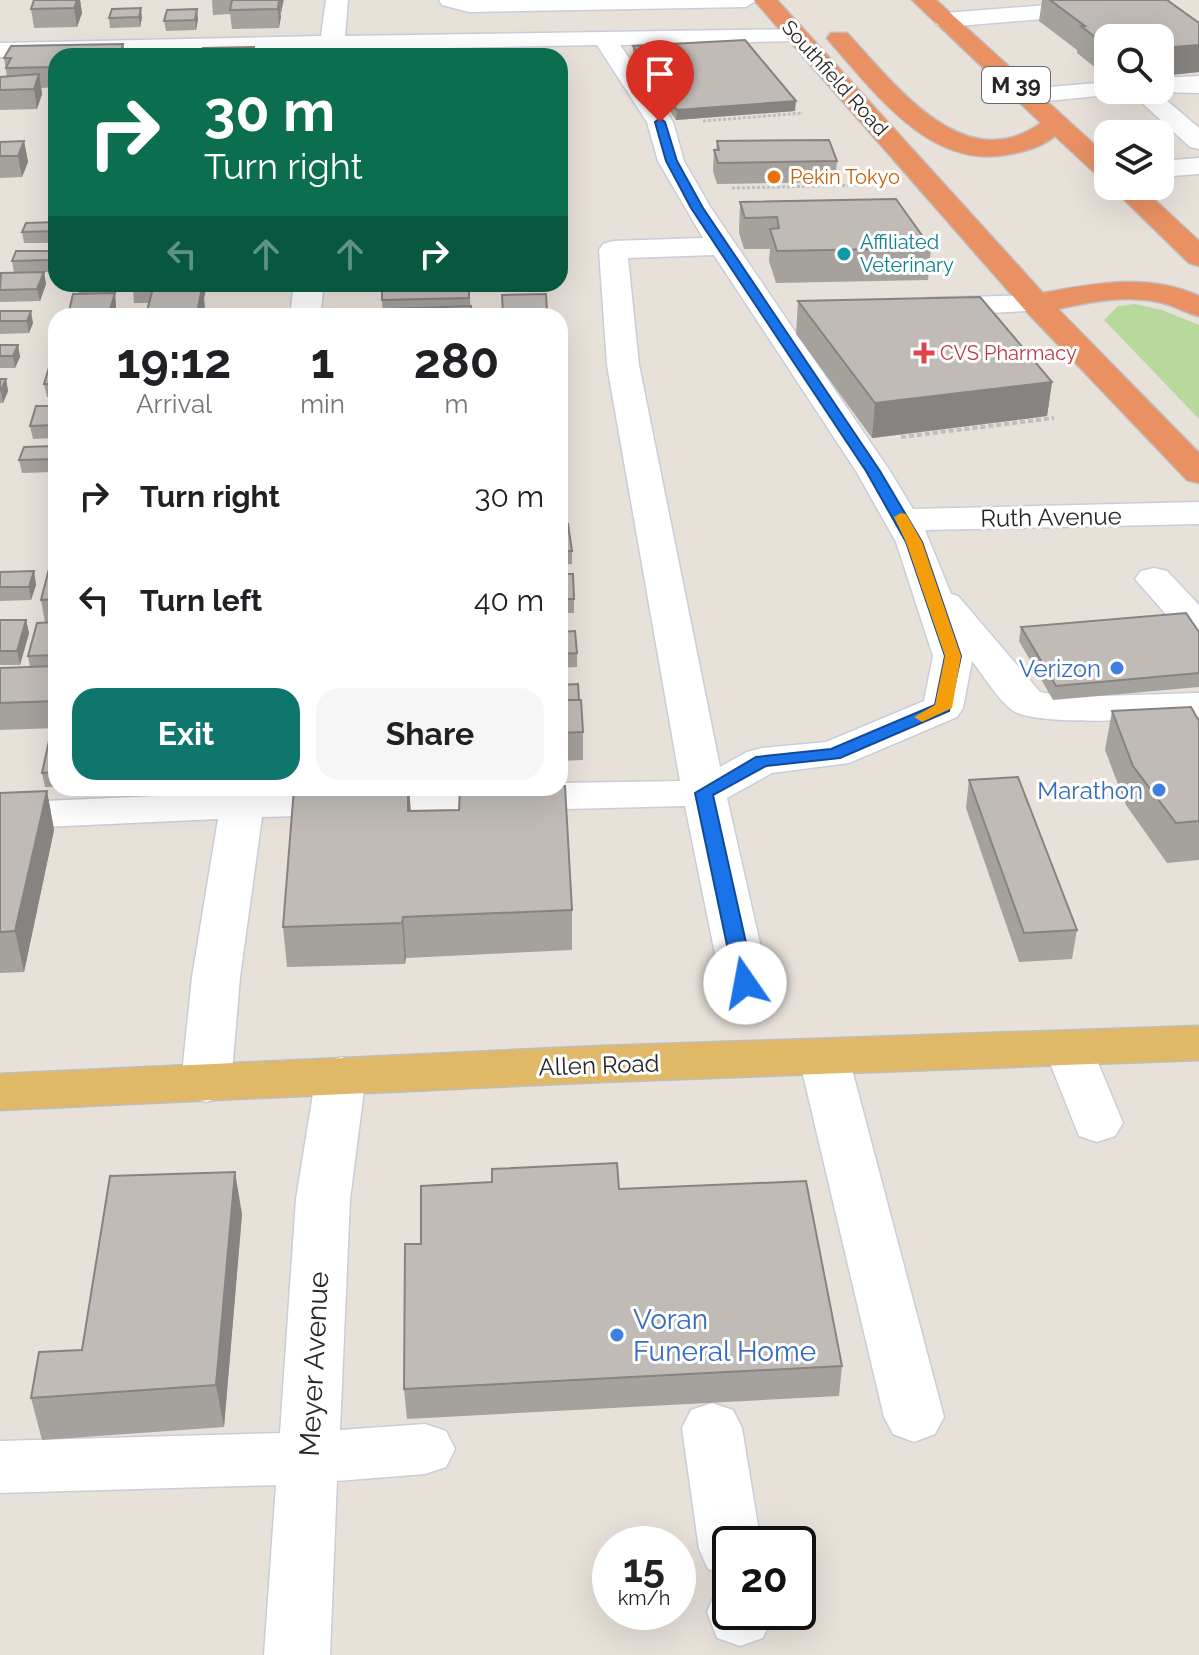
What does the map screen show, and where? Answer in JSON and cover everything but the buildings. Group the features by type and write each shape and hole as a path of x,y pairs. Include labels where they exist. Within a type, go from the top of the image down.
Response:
{"highway":[{"name":"Southfield Road","path":"765,0 1036,304 1199,473"},
{"name":"M 39","path":"923,0 1094,158"},
{"path":"821,18 926,127 948,139 972,147 1010,147 1027,143 1057,123"},
{"path":"1139,200 1199,257"},
{"path":"1036,304 1093,293 1137,289 1172,295 1199,307"}],"main road":[{"name":"Allen Road","path":"1,1097 341,1075 1199,1043"}],"street":[{"path":"331,48 337,0"},
{"path":"450,0 469,5 746,0"},
{"path":"945,20 1034,6 1091,8 1081,0"},
{"path":"377,48 795,34"},
{"path":"606,38 610,49 660,122 671,161 722,246 780,312 939,585 1002,674 1027,702 1069,709 1199,705"},
{"path":"0,50 48,50"},
{"path":"1174,84 1196,83 1199,86"},
{"path":"1027,96 1094,90"},
{"path":"1156,104 1199,141"},
{"path":"1174,168 1199,166"},
{"path":"722,246 613,250 623,365 704,793 745,983"},
{"path":"902,308 1036,304"},
{"name":"Ruth Avenue","path":"903,520 1199,513"},
{"path":"1154,579 1199,628"},
{"path":"568,794 704,793 762,761 834,754 943,708 953,656 939,585"},
{"path":"0,816 243,797 358,796"},
{"path":"206,1084 216,977 243,797"},
{"path":"1069,1048 1097,1123"},
{"path":"824,1058 914,1417"},
{"name":"Meyer Avenue","path":"297,1655 323,1199 341,1075"},
{"path":"712,1428 727,1526"},
{"path":"0,1467 308,1458 425,1449"}],"path":[{"path":"697,121 803,113"},
{"path":"730,188 866,185"},
{"path":"889,439 1054,418"}],"green space":[{"path":"1135,304 1162,310 1199,325 1199,419 1104,320 1118,306"}],"slow traffic":[{"path":"901,517 914,542 953,656 943,708 922,717"}],"place":[{"name":"Pekin Tokyo","path":"774,177"},
{"name":"Affiliated Veterinary","path":"844,254"},
{"name":"CVS Pharmacy","path":"924,353"},
{"name":"Verizon","path":"1117,668"},
{"name":"Marathon","path":"1159,790"},
{"name":"Voran Funeral Home","path":"617,1335"}],"route":[{"path":"660,122 671,161 697,208 903,520 914,542 953,656 943,708 834,754 762,761 704,793 745,983"}]}
